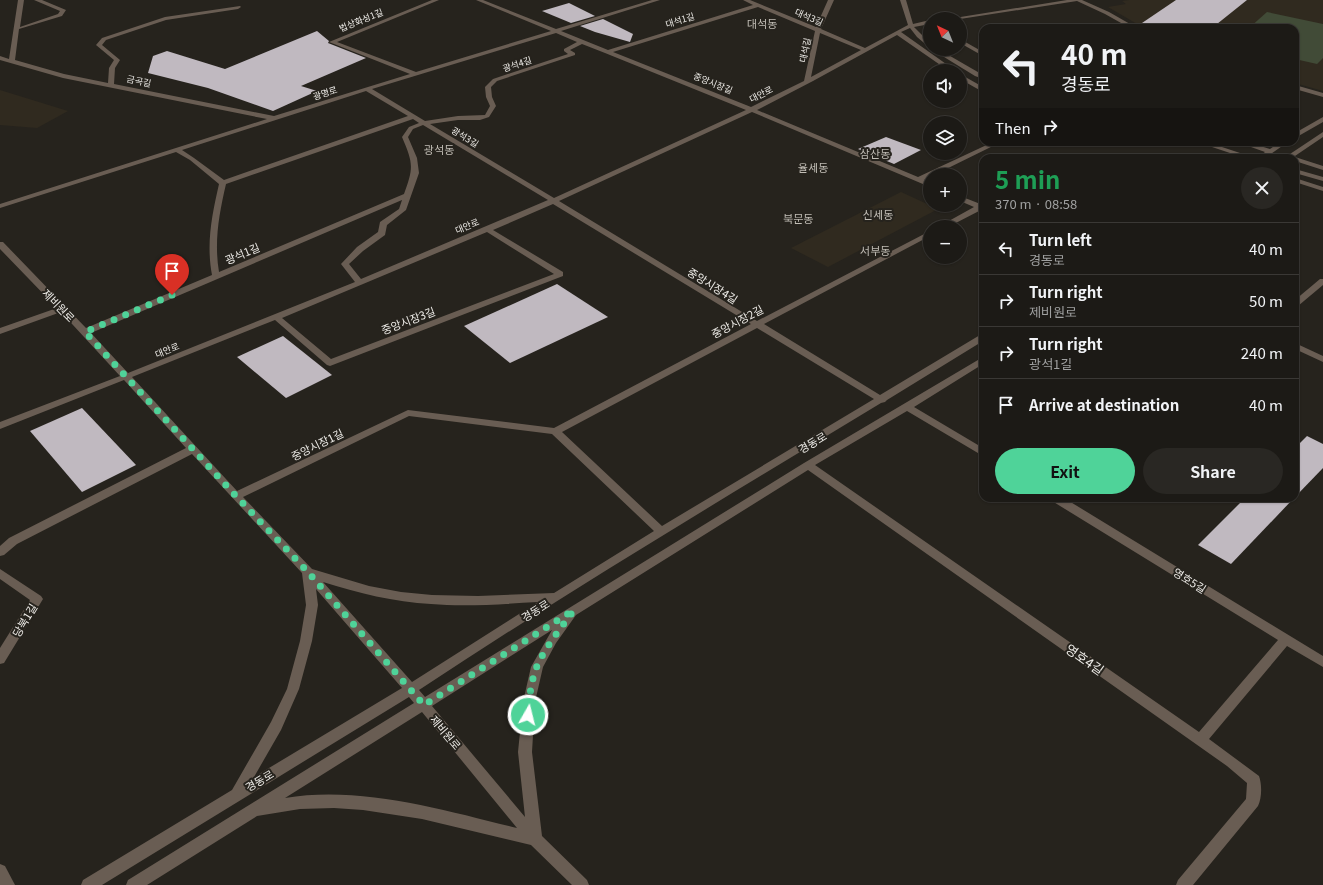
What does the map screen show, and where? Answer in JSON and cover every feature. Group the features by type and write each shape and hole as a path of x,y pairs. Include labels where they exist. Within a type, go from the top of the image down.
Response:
{"street":[{"path":"12,60 21,0"},
{"path":"21,28 60,14 63,10 37,0"},
{"name":"법상화성1길","path":"416,74 332,42 436,0"},
{"name":"중앙시장길","path":"479,0 752,110 923,182"},
{"name":"광명로","path":"0,206 367,89 657,0"},
{"name":"대석3길","path":"746,0 866,50"},
{"name":"대석길","path":"807,81 818,30 831,0"},
{"path":"903,0 909,26 923,41"},
{"path":"967,16 1077,0 1107,13 1127,24"},
{"name":"대석1길","path":"607,52 758,5"},
{"path":"111,85 112,68 117,60 99,45 104,39 165,19 238,7"},
{"name":"대안로","path":"0,426 276,317 554,201 752,110 897,32 909,26 923,23"},
{"path":"897,32 943,64"},
{"name":"광석4길","path":"424,124 458,118 480,118 487,116 493,106 489,98 488,87 495,80 573,54 566,50 582,42"},
{"path":"967,45 979,52"},
{"path":"945,56 979,75"},
{"name":"금곡길","path":"0,58 12,60 63,76 275,119"},
{"path":"967,80 979,88"},
{"path":"1299,88 1323,95"},
{"name":"광석3길","path":"367,89 554,201"},
{"path":"223,183 320,148 413,117"},
{"path":"1299,134 1323,119"},
{"path":"359,282 345,264 360,249 382,233 383,224 402,210 415,173 414,158 405,136 411,128 424,124"},
{"path":"1296,154 1323,134"},
{"path":"918,180 990,146"},
{"path":"1213,146 1239,154"},
{"path":"1253,146 1270,151"},
{"path":"1266,154 1278,146"},
{"path":"177,150 192,159 223,183"},
{"path":"1299,161 1323,168"},
{"path":"1299,172 1322,179"},
{"path":"1299,181 1323,189"},
{"path":"216,276 212,262 213,225 223,183"},
{"name":"광석1길","path":"85,332 407,195"},
{"name":"중앙시장4길","path":"554,201 756,325 882,400"},
{"path":"967,201 979,206"},
{"path":"956,220 979,208"},
{"name":"중앙시장3길","path":"276,317 330,363 560,274 487,229"},
{"name":"중앙시장2길","path":"556,431 923,237"},
{"name":"제비원로","path":"0,244 85,332 308,572 424,705 535,839 582,885"},
{"path":"1299,301 1323,281"},
{"path":"0,331 62,309"},
{"name":"경동로","path":"88,885 410,689 662,532 882,400 979,339"},
{"path":"1299,348 1323,359"},
{"name":"경동로","path":"134,885 808,465 979,362"},
{"path":"907,406 979,451"},
{"name":"중앙시장1길","path":"236,496 408,413 556,431"},
{"path":"556,431 662,532"},
{"path":"0,552 13,541 193,449"},
{"name":"영호4길","path":"808,465 1200,740 1254,780 1253,801 1183,885"},
{"name":"영호5길","path":"1063,502 1323,662"},
{"path":"238,793 276,726 292,689 306,641 312,605 308,572 346,585 391,595 432,600 556,597"},
{"name":"당북1길","path":"0,573 37,599 0,659"},
{"path":"252,811 306,802 362,804 439,816 535,839 525,752 529,702 537,667 552,640 574,610"},
{"path":"1200,740 1286,639"},
{"path":"0,871 8,885"}],"shaded area":[{"path":"1323,0 1323,91 1299,84 1299,24 1137,24 1108,7 1126,4 1122,1"},
{"path":"0,90 68,111 37,128 0,125"},
{"path":"901,192 923,202 923,212 932,212 828,267 791,248"}],"green space":[{"path":"1267,12 1323,24 1323,58 1317,64 1299,60 1299,24 1254,24"}],"building":[{"path":"1176,0 1247,0 1217,24 1142,23"},
{"path":"569,3 595,16 571,23 542,11"},
{"path":"603,19 633,34 630,42 580,26"},
{"path":"317,31 329,41 328,43 366,58 301,86 317,91 273,111 208,88 148,73 153,56 167,51 225,69"},
{"path":"886,137 921,150 894,164 858,149"},
{"path":"557,284 608,317 510,363 464,326"},
{"path":"283,336 332,375 286,398 237,357"},
{"path":"82,408 136,465 82,492 30,431"},
{"path":"1307,436 1323,444 1323,468 1299,493 1299,444"},
{"path":"1241,502 1290,502 1231,564 1198,545"}],"district":[{"name":"대석동","path":"762,23"},
{"name":"광석동","path":"439,149"},
{"name":"삼산동","path":"875,153"},
{"name":"율세동","path":"813,167"},
{"name":"신세동","path":"878,214"},
{"name":"북문동","path":"798,218"},
{"name":"서부동","path":"875,250"}],"route":[{"path":"172,295 85,332 308,572 424,705 574,610 552,640 537,667 529,702 528,715"}]}
